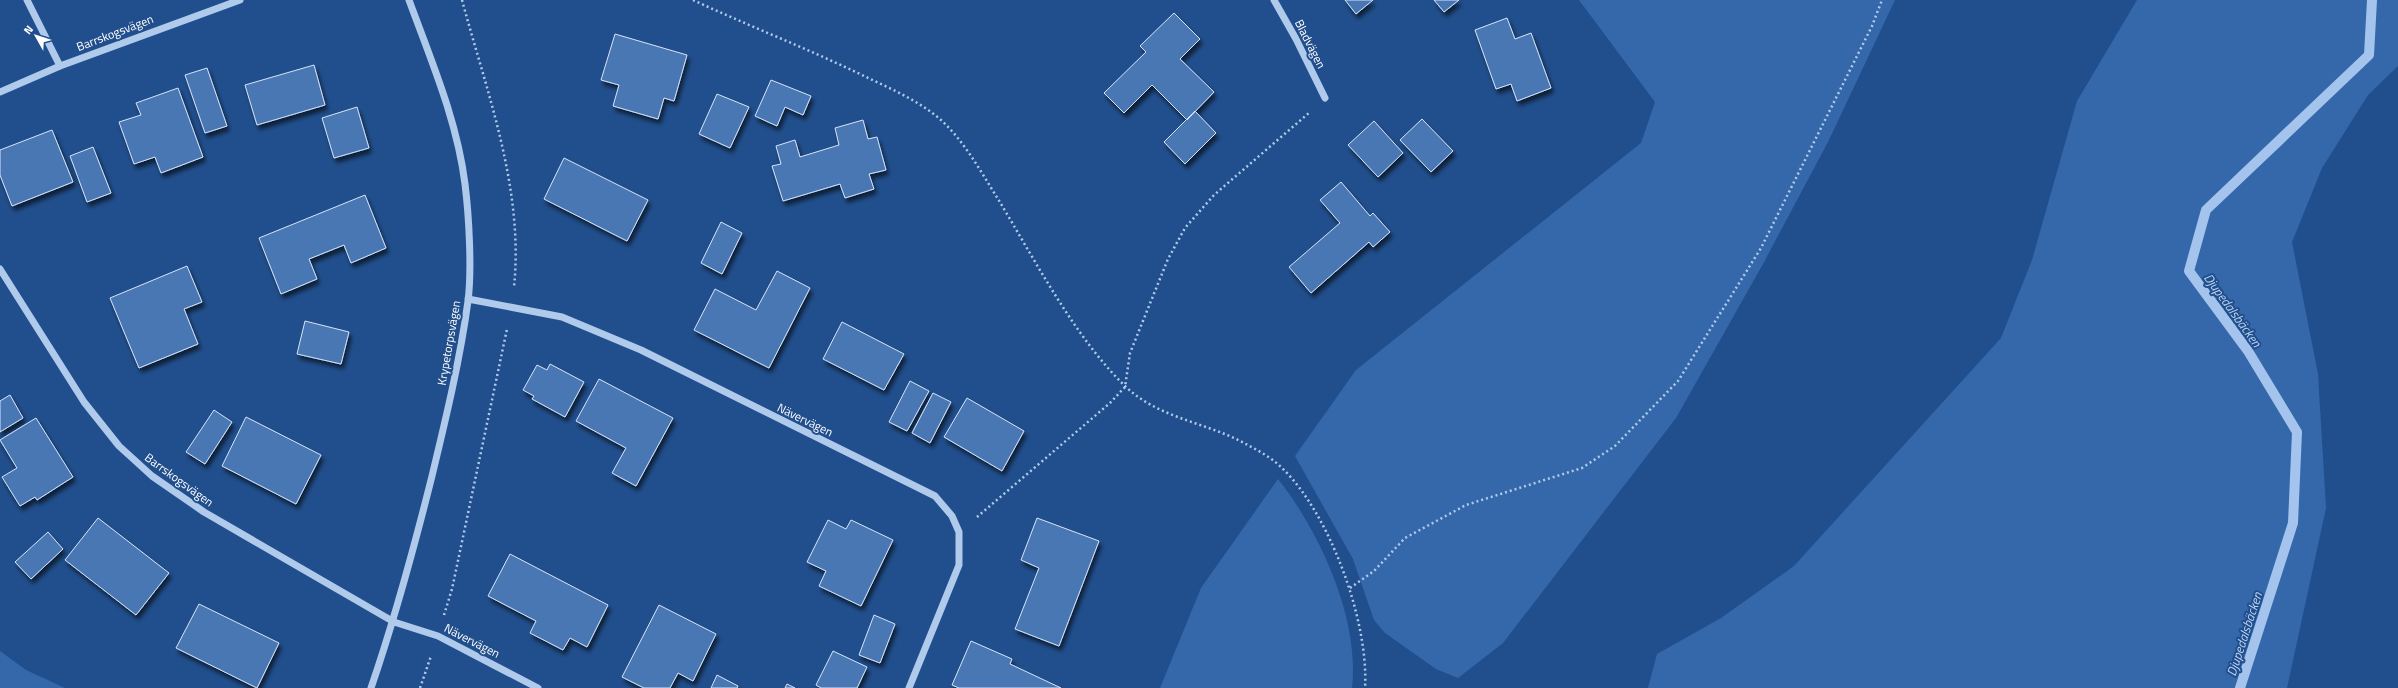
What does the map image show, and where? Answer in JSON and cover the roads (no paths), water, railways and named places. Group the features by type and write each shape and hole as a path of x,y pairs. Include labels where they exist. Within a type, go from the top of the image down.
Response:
{"street":[{"path":"27,0 60,66"},
{"name":"Barrskogsvägen","path":"0,92 60,66 240,0"},
{"name":"Krypetorpsvägen","path":"371,688 394,622 449,408 468,300 468,240 465,184 453,123 409,0"},
{"name":"Bladvägen","path":"1274,0 1296,39 1325,98"},
{"name":"Barrskogsvägen","path":"0,269 84,402 118,446 152,476 204,512 394,622"},
{"name":"Nävervägen","path":"468,300 562,317 640,350 935,496 952,516 959,532 959,565 909,688"},
{"name":"Nävervägen","path":"394,622 438,636 538,688"}],"waterway":[{"name":"Djupedalsbäcken","path":"2240,688 2293,523 2297,432 2248,351 2189,271 2206,210 2369,55 2372,0"}]}
